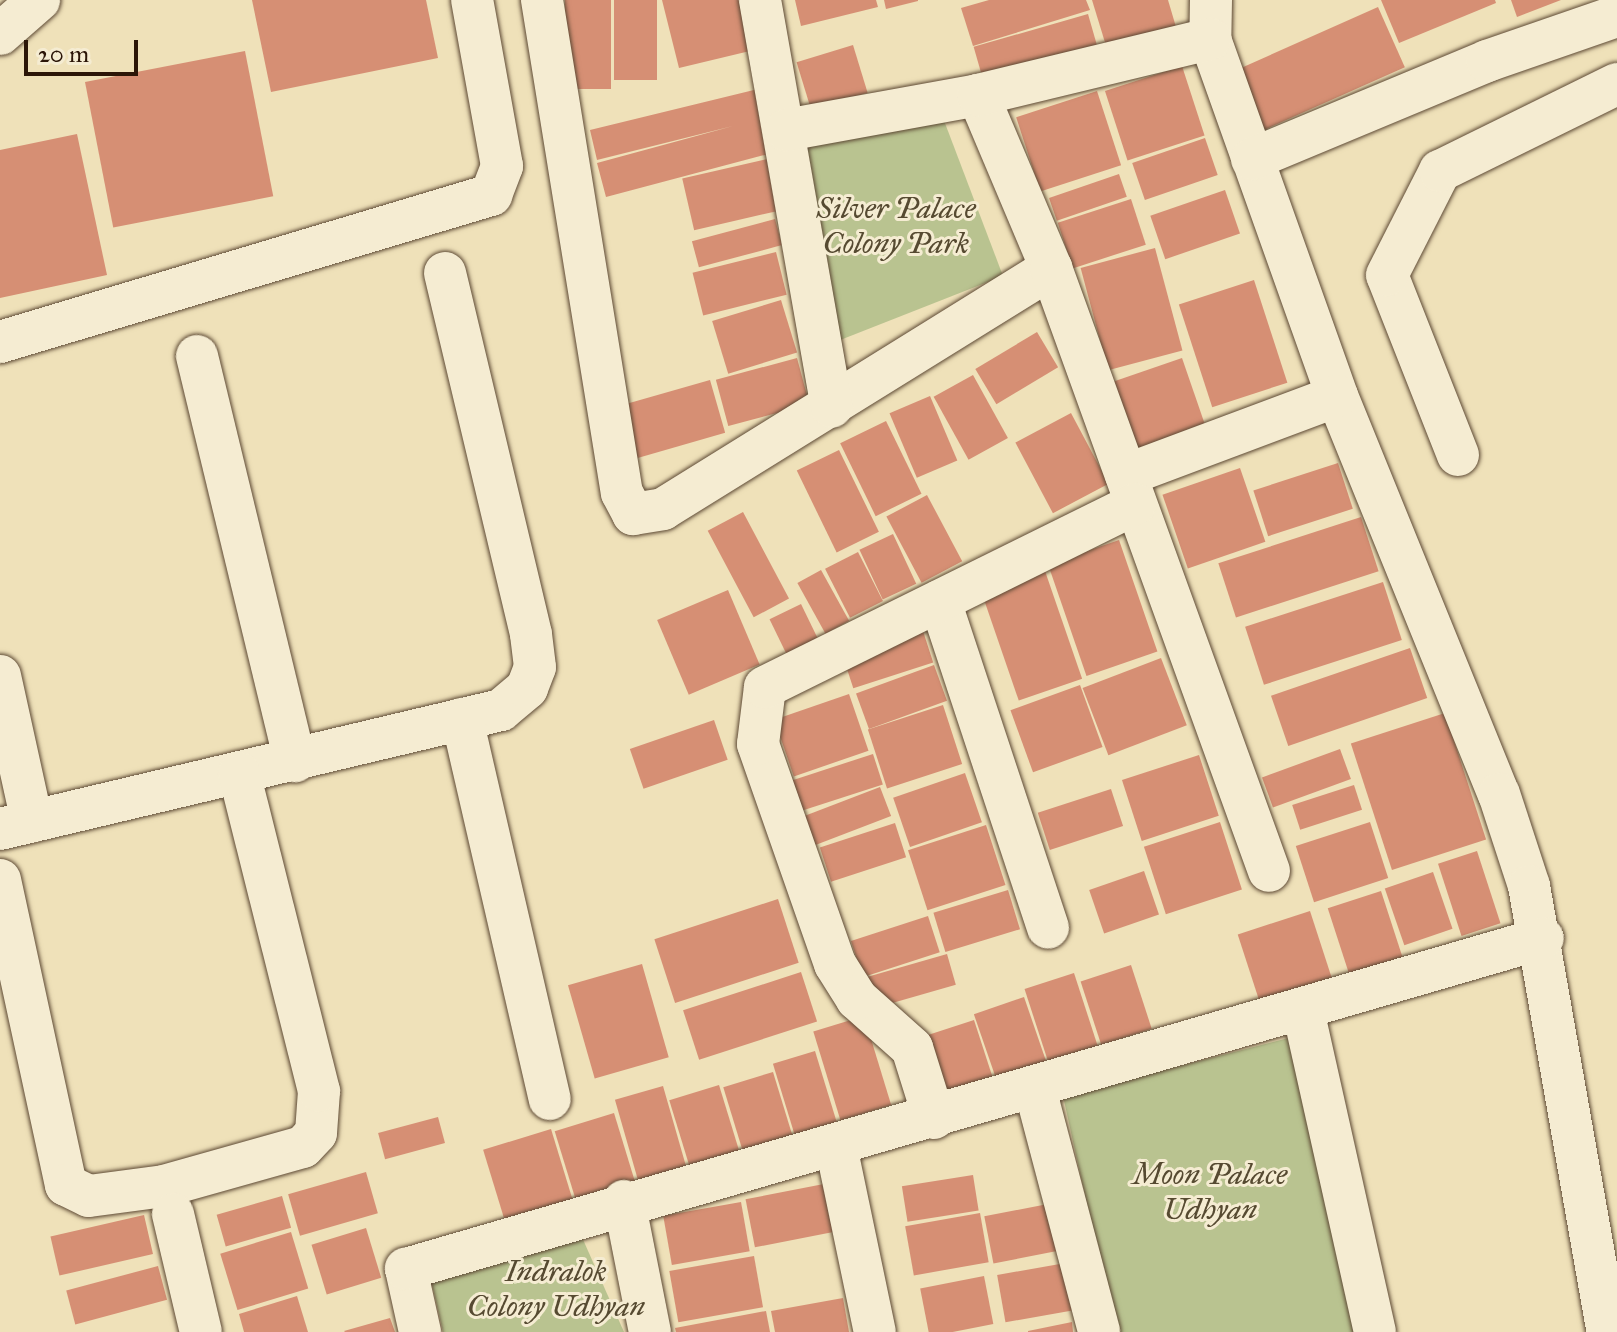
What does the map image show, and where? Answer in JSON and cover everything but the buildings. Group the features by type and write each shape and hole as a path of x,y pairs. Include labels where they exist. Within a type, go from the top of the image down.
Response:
{"street":[{"path":"0,34 39,0"},
{"path":"0,342 491,195 502,166 472,0"},
{"path":"542,0 627,510 639,516 663,509 832,407 1051,268"},
{"path":"760,0 786,130 832,407"},
{"path":"1252,159 1487,61 1617,16"},
{"path":"786,130 978,95 1210,20 1252,159 1337,396 1499,794 1543,938 1608,1332"},
{"path":"1458,455 1387,275 1440,171 1617,84"},
{"path":"978,95 1051,268 1269,871"},
{"path":"0,676 16,826 501,710 527,688 535,667 445,273"},
{"path":"197,356 295,761"},
{"path":"934,1118 912,1048 857,999 835,964 758,744 765,687 940,601 1130,489 1337,396"},
{"path":"940,601 1048,928"},
{"path":"462,719 550,1099"},
{"path":"0,880 66,1185 89,1196 164,1186 303,1147 316,1133 319,1091 239,773"},
{"path":"420,1332 406,1269 624,1201 934,1118 1543,938"},
{"path":"1303,1010 1375,1332"},
{"path":"1035,1089 1099,1332"},
{"path":"836,1146 875,1332"},
{"path":"624,1201 650,1332"},
{"path":"173,1214 201,1332"}],"green space":[{"name":"Silver Palace Colony Park","path":"940,110 1003,276 825,346 806,141"},
{"name":"Moon Palace Udhyan","path":"1304,1034 1364,1332 1115,1332 1063,1096"},
{"name":"Indralok Colony Udhyan","path":"581,1235 624,1332 443,1332 430,1276"}]}
